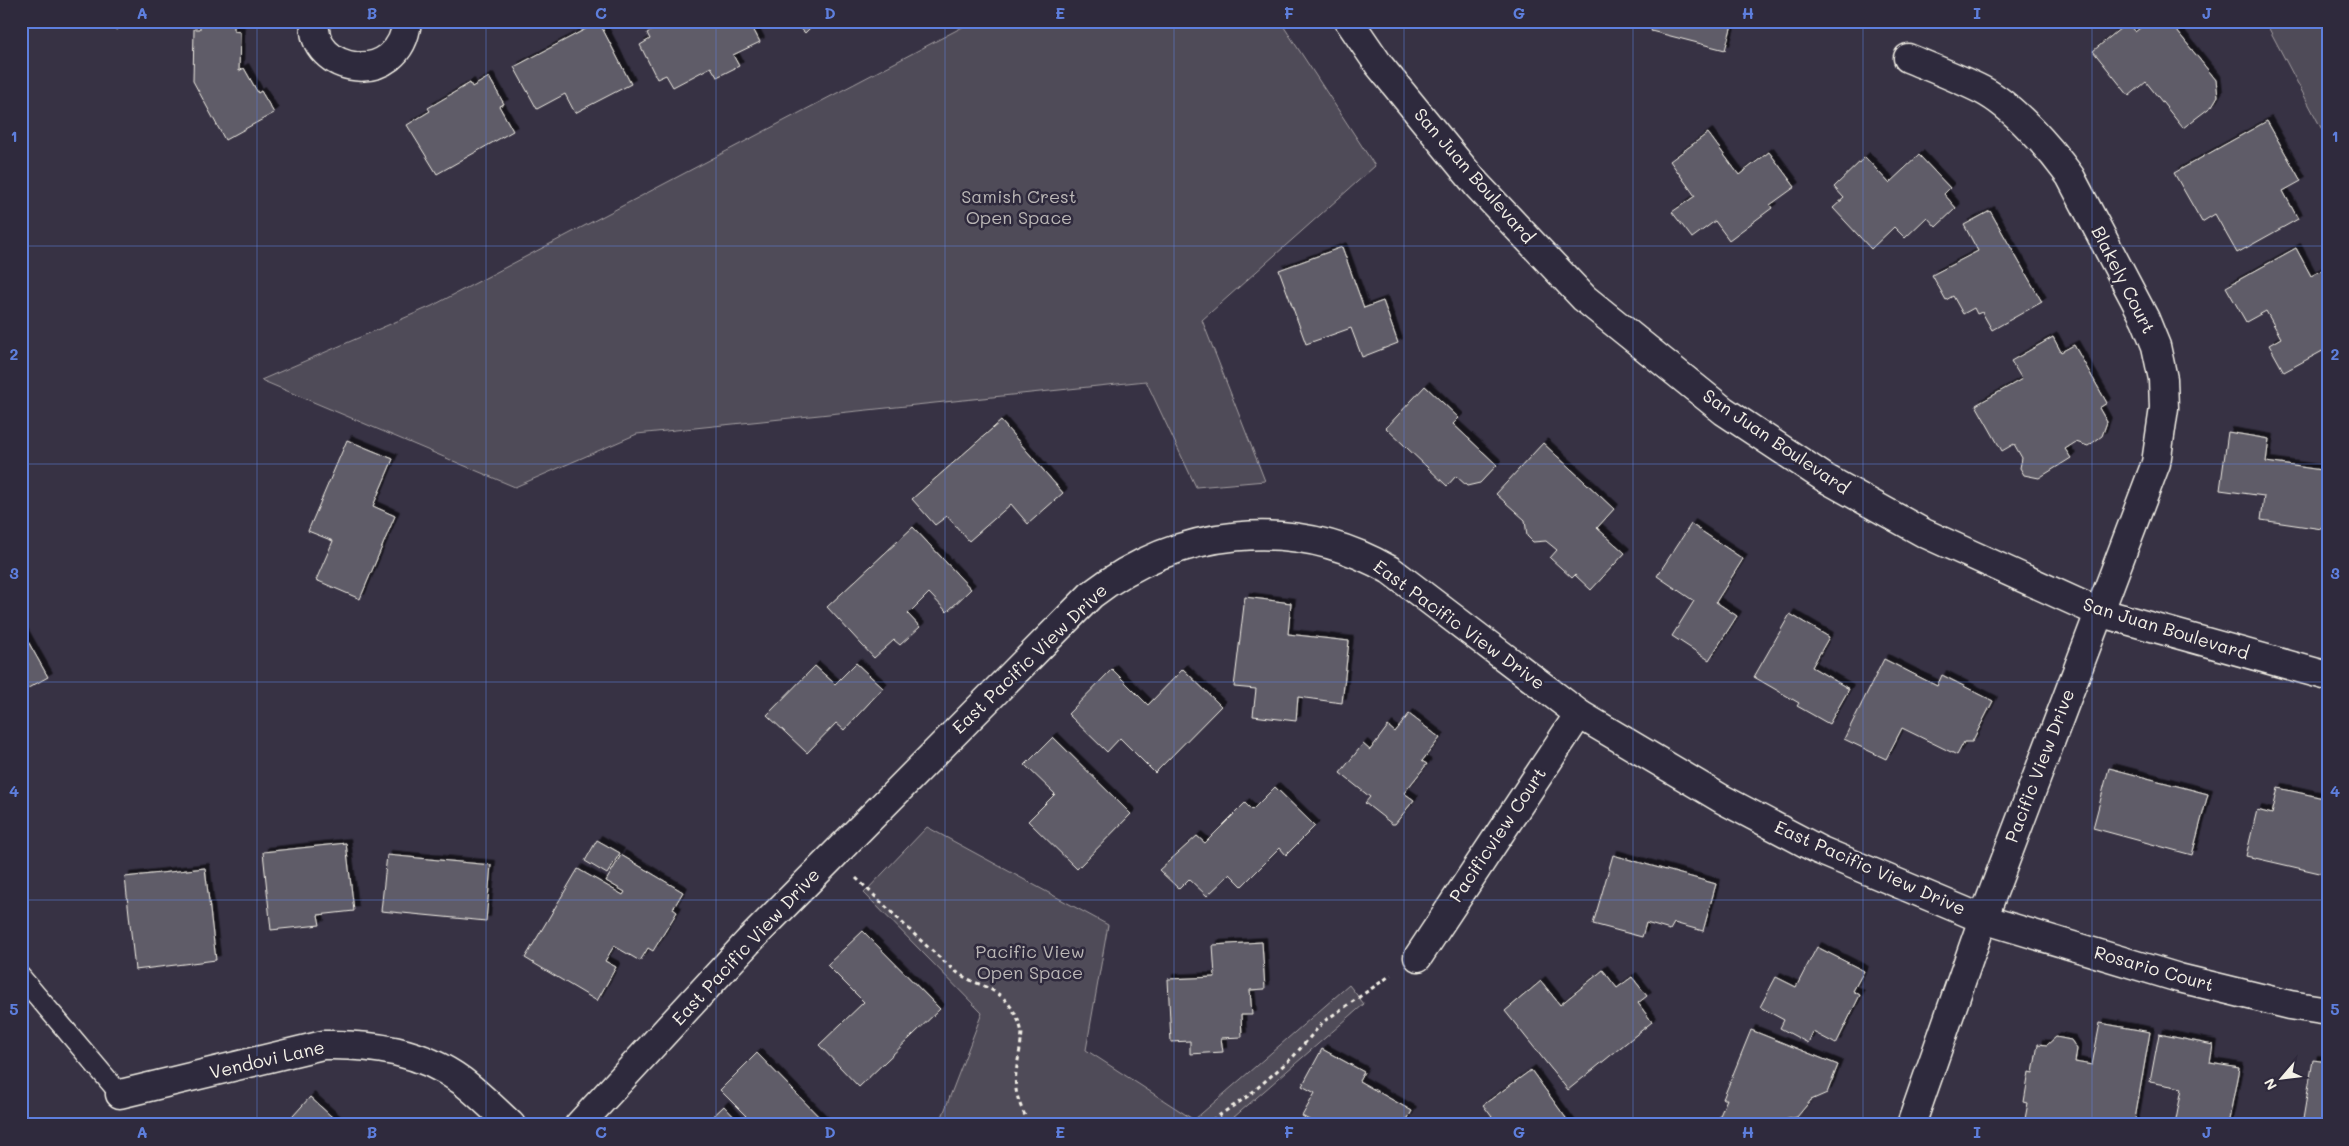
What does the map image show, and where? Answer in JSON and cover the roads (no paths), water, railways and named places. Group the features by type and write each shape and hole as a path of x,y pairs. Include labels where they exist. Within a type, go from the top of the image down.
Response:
{"street":[{"path":"315,21 320,43 330,57 346,66 364,68 382,63 396,52 412,22"},
{"name":"San Juan Boulevard","path":"1349,21 1379,65 1477,185 1577,291 1724,411 1825,478 1924,533 2098,612 2328,676"},
{"name":"Blakely Court","path":"1908,58 1984,91 2040,139 2070,176 2145,319 2156,346 2163,379 2164,408 2156,463 2098,612"},
{"name":"East Pacific View Drive","path":"579,1125 749,941 1091,595 1116,576 1154,556 1204,540 1248,534 1290,538 1330,545 1370,559 1390,570 1579,714 1722,799 1819,850 1983,919"},
{"name":"Pacific View Drive","path":"1911,1125 1983,919 2098,612"},
{"name":"Pacificview Court","path":"1418,957 1579,714"},
{"name":"Rosario Court","path":"1983,919 2179,978 2290,1005 2328,1012"},
{"name":"Vendovi Lane","path":"120,1094 323,1045 356,1044 408,1054 436,1065 463,1081 511,1125"}],"lane":[{"path":"21,976 120,1094"}],"park label":[{"name":"Samish Crest Open Space","path":"1019,207"},
{"name":"Pacific View Open Space","path":"1030,962"}]}
